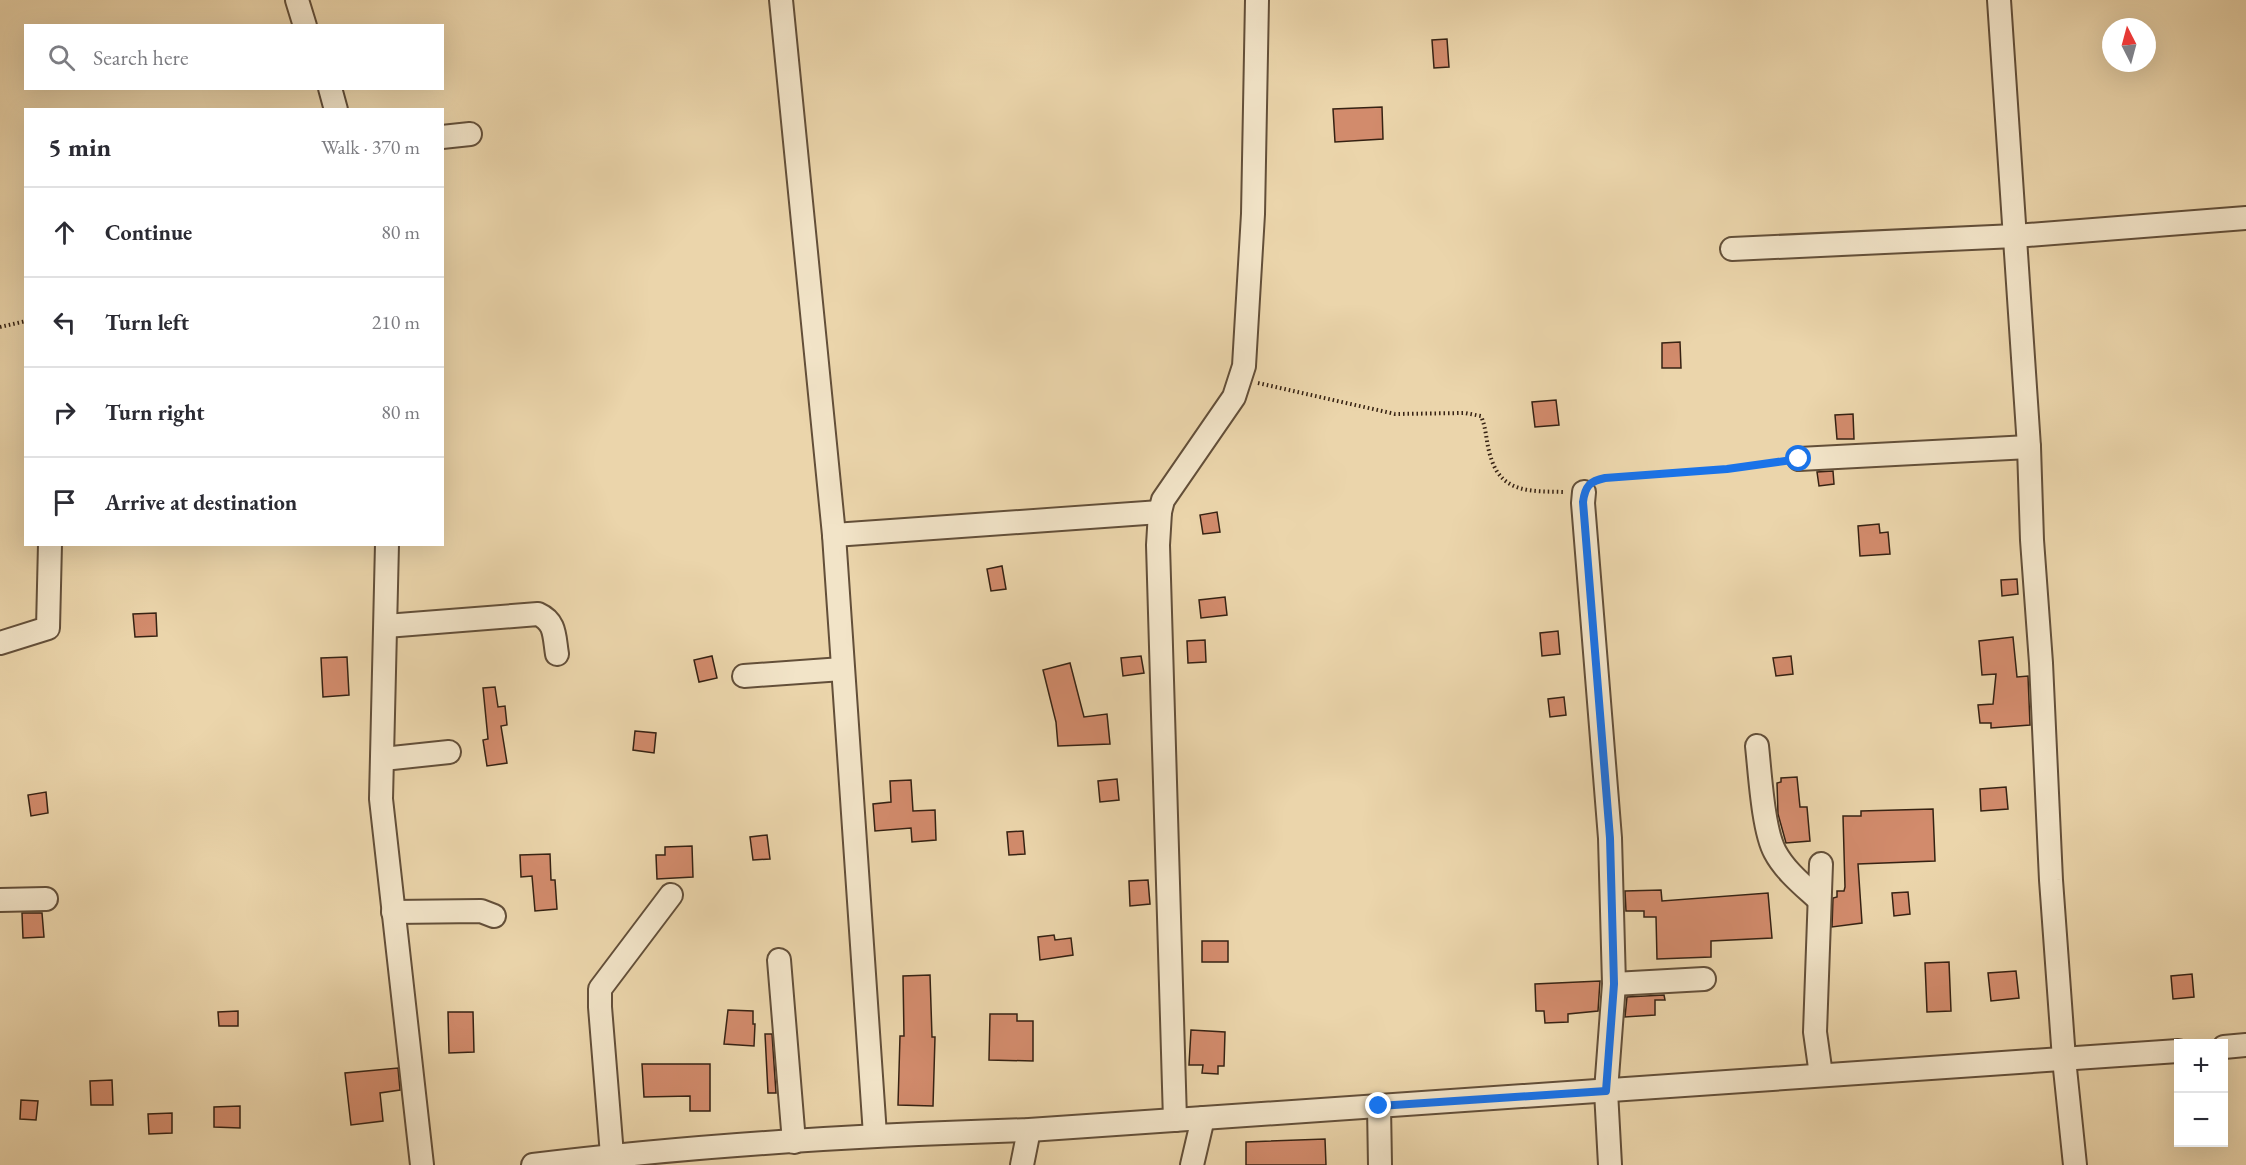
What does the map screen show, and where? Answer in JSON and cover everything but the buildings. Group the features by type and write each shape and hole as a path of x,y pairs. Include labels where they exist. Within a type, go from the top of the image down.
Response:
{"street":[{"path":"297,0 304,24"},
{"path":"781,0 834,535 875,1135"},
{"path":"1175,1120 1158,545 1160,512 1163,500 1234,397 1244,366 1252,214 1257,0"},
{"path":"1999,0 2029,447 2051,880 2064,1059 2075,1165"},
{"path":"331,90 335,108"},
{"path":"444,137 470,134"},
{"path":"1732,249 2015,236 2246,218"},
{"path":"1799,459 2029,447"},
{"path":"1584,492 1610,838 1614,984 1606,1091 1610,1165"},
{"path":"834,535 1160,512"},
{"path":"0,643 48,628 50,546"},
{"path":"387,546 381,799 422,1165"},
{"path":"386,626 538,614 548,618 553,627 557,654"},
{"path":"744,676 842,669"},
{"path":"1757,746 1768,832 1774,851 1782,864 1819,900"},
{"path":"383,759 449,752"},
{"path":"1821,864 1815,1032 1821,1075"},
{"path":"612,1155 600,989 671,895"},
{"path":"0,900 46,899"},
{"path":"393,912 481,911 494,916"},
{"path":"779,960 794,1142"},
{"path":"1614,984 1704,979"},
{"path":"2228,1047 2246,1045"},
{"path":"533,1165 612,1155 875,1135 1029,1130 2174,1051"},
{"path":"1379,1106 1380,1165"},
{"path":"1192,1165 1203,1118"},
{"path":"1022,1165 1029,1130"}],"path":[{"path":"0,327 24,321"},
{"path":"1240,380 1395,414 1465,413 1481,416 1485,424 1491,458 1500,476 1515,488 1584,492 1594,480 1605,478 1727,469 1799,459"}],"route":[{"path":"1379,1106 1606,1091 1614,984 1610,838 1584,492 1594,480 1605,478 1727,469 1799,459"}]}
